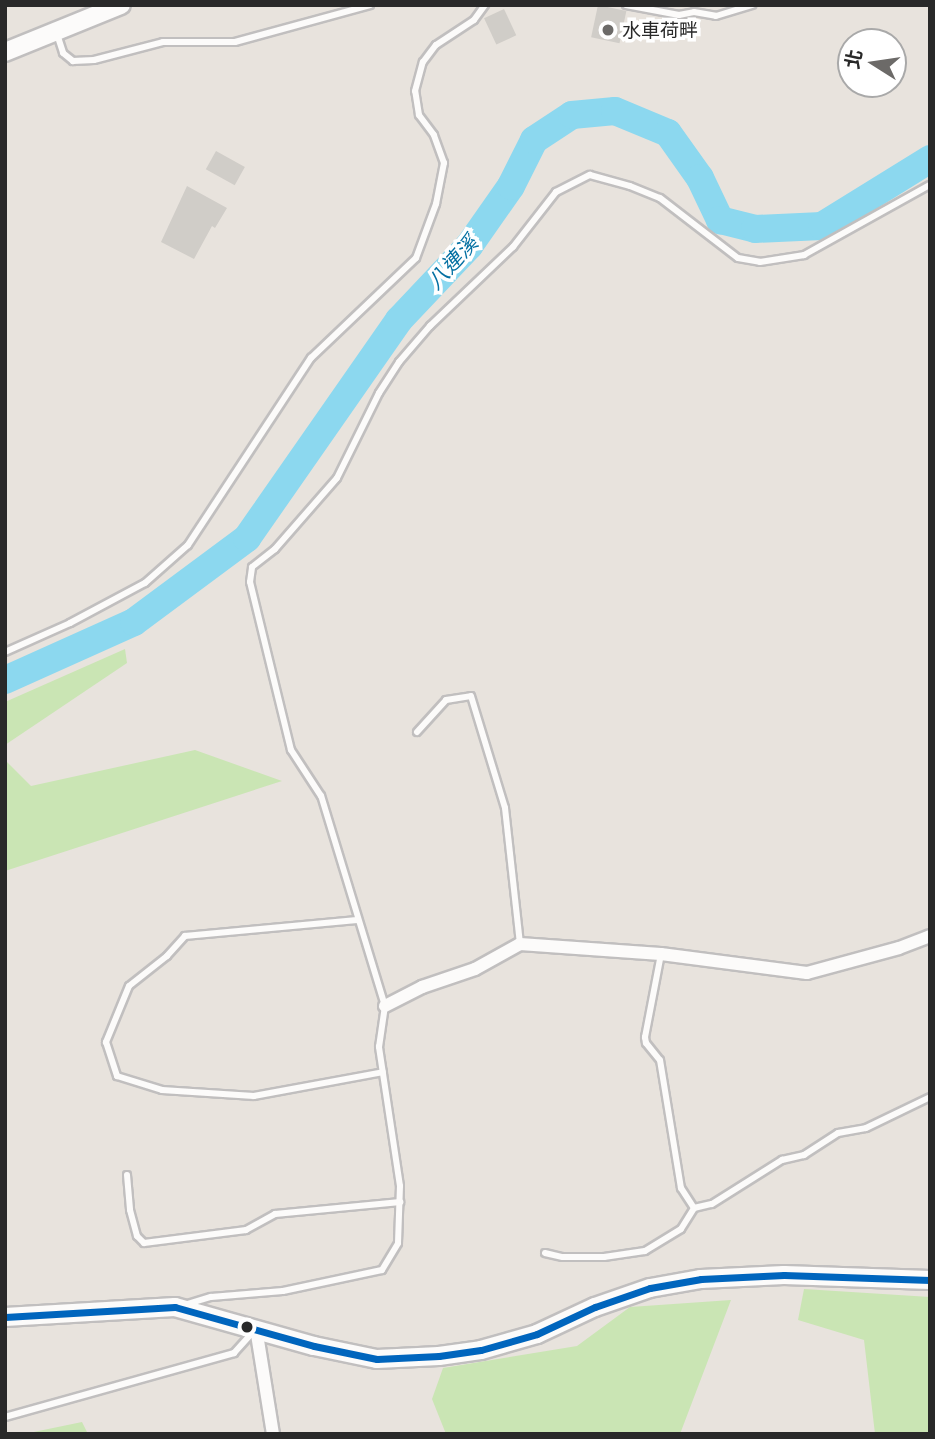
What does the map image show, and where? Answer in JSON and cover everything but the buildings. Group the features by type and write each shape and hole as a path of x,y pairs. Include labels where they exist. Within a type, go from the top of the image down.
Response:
{"main road":[{"path":"5,52 109,7"},
{"path":"5,1317 176,1307 314,1346 377,1359 439,1356 481,1350 537,1334 595,1307 650,1288 701,1279 784,1275 930,1280"}],"street":[{"path":"385,1006 422,987 475,969 520,944 661,954 807,973 899,948 930,936"},
{"path":"256,1328 272,1434"}],"lane":[{"path":"56,32 63,53 73,61 94,60 163,42 235,43 370,5"},
{"path":"5,652 70,623 145,583 188,545 311,358 416,258 436,204 444,163 434,135 419,115 415,90 423,62 436,45 474,20 485,5"},
{"path":"626,5 679,15 694,12 716,16 752,5"},
{"path":"176,1307 211,1297 283,1291 382,1270 398,1243 400,1186 379,1047 385,1006 321,796 291,750 250,582 252,567 275,549 337,478 379,393 399,362 430,326 513,247 556,192 590,175 630,186 660,198 738,258 760,262 804,256 930,185"},
{"path":"417,732 446,700 471,696 505,808 520,944"},
{"path":"357,920 185,936 167,956 129,986 106,1042 117,1076 162,1090 254,1096 383,1072"},
{"path":"661,954 645,1037 646,1043 660,1060 681,1188 694,1208"},
{"path":"545,1253 604,1257 645,1251 681,1229 694,1208 712,1204 782,1160 804,1155 838,1133 866,1128 930,1097"},
{"path":"127,1175 130,1210 137,1236 144,1243 246,1230 275,1214 400,1202"},
{"path":"5,1417 234,1353 256,1328"}],"green space":[{"path":"125,649 127,663 5,745 5,702"},
{"path":"195,750 282,781 5,871 5,760 31,786"},
{"path":"804,1289 930,1297 930,1434 875,1434 864,1340 798,1320"},
{"path":"731,1300 680,1434 446,1434 432,1399 443,1368 577,1346 630,1307"},
{"path":"82,1422 88,1434 24,1434"}],"waterway":[{"name":"八連溪","path":"5,680 134,622 247,538 399,320 469,246 511,186 534,140 572,115 615,111 668,133 700,178 720,220 755,229 822,226 930,159"}],"transit line":[{"path":"5,1317 175,1307 314,1346 377,1359 439,1356 481,1350 537,1334 595,1307 650,1288 701,1279 784,1275 930,1280"}],"place":[{"name":"水車荷畔","path":"608,30"}]}
